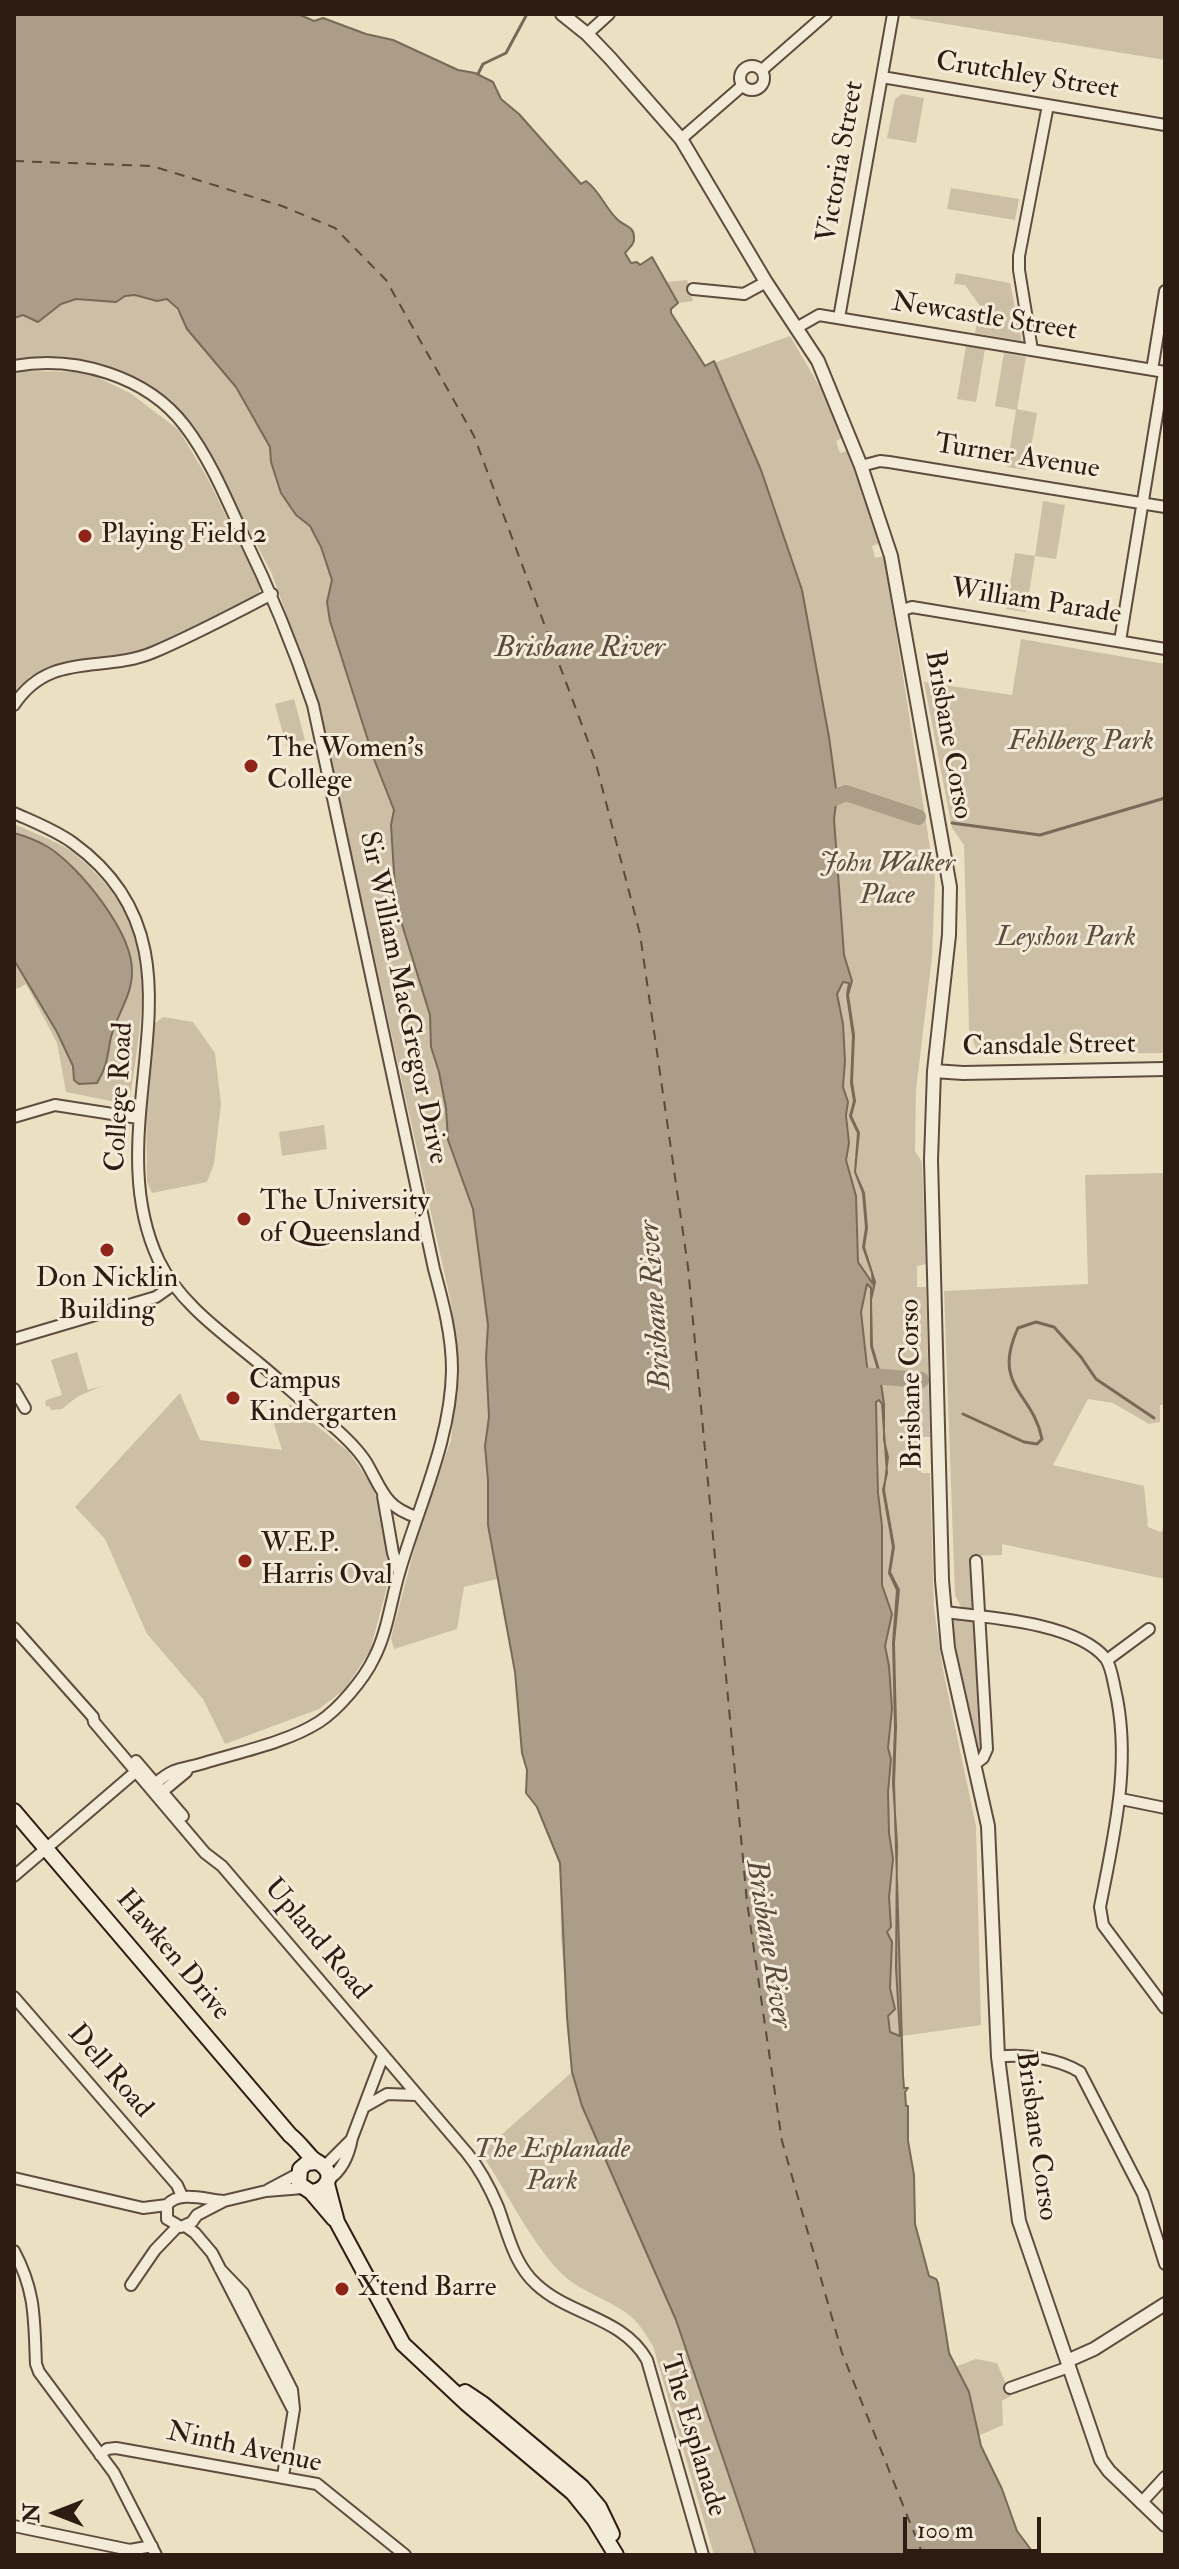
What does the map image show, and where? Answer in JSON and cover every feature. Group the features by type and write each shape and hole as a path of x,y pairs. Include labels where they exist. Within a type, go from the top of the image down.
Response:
{"main road":[{"name":"Hawken Drive","path":"14,1811 324,2173 337,2222"},
{"name":"Hawken Drive","path":"290,2135 303,2181 337,2222 394,2331 411,2354 573,2493 594,2519 616,2555"},
{"path":"307,2163 324,2173 320,2191 303,2181 307,2163"}],"street":[{"name":"Brisbane Corso","path":"562,14 587,34 681,139 766,282 798,327 818,361 861,466 891,556 950,887 949,935 934,1071 931,1160 944,1612 948,1648 988,1826 998,2057 1019,2221 1101,2460 1165,2525"},
{"path":"587,34 609,14"},
{"path":"762,70 826,14"},
{"name":"Victoria Street","path":"839,318 882,77 890,15"},
{"path":"742,86 740,76 744,69 751,66 762,70"},
{"path":"742,86 752,91 761,87 764,79 762,70"},
{"name":"Crutchley Street","path":"882,77 1165,125"},
{"path":"681,139 742,86"},
{"path":"1032,350 1019,256 1048,105"},
{"path":"693,289 744,294 766,282"},
{"path":"1152,370 1165,291"},
{"name":"Newcastle Street","path":"798,327 819,315 1165,372"},
{"name":"Sir William MacGregor Drive","path":"14,366 49,363 86,366 119,377 167,407 185,425 208,462 272,594 313,705 448,1323 452,1371 441,1441 376,1655 364,1676 317,1724 188,1768 176,1768 158,1789"},
{"path":"1120,641 1165,372"},
{"name":"Turner Avenue","path":"861,466 889,462 1165,507"},
{"path":"14,705 31,682 61,669 152,654 272,594"},
{"name":"William Parade","path":"900,611 912,607 1165,649"},
{"name":"College Road","path":"14,813 54,831 95,860 112,878 133,911 142,934 150,989 138,1118 138,1159 143,1205 158,1258 173,1285 199,1312 338,1431 365,1461 383,1496 399,1572"},
{"name":"Cansdale Street","path":"934,1071 1165,1069"},
{"path":"14,1117 55,1105 138,1118"},
{"path":"14,1339 156,1297 173,1285"},
{"path":"14,1389 25,1408"},
{"path":"383,1496 403,1513 417,1517"},
{"name":"Brisbane Corso","path":"975,1764 983,1758 987,1749 976,1561"},
{"path":"944,1612 1058,1630 1083,1642 1107,1660 1120,1708 1121,1799 1100,1907 1103,1925 1165,2008"},
{"name":"Upland Road","path":"14,1628 98,1719 383,2056"},
{"path":"1107,1660 1149,1629"},
{"path":"14,1876 139,1769"},
{"path":"1121,1799 1165,1808"},
{"name":"Dell Road","path":"14,1997 168,2177 178,2199"},
{"path":"324,2173 352,2138 383,2056"},
{"name":"The Esplanade","path":"383,2056 482,2174 522,2270 552,2298 612,2324 641,2349 647,2360 703,2555"},
{"path":"998,2057 1016,2056 1068,2065 1080,2072 1143,2194 1165,2264"},
{"path":"363,2108 387,2094 402,2092 416,2095"},
{"path":"14,2178 143,2208 197,2235 212,2253"},
{"path":"131,2285 155,2250 196,2216 224,2201 303,2181"},
{"path":"143,2208 178,2199 224,2201"},
{"path":"178,2199 195,2205 196,2216 220,2269 243,2293 283,2368 293,2394 294,2414 283,2476"},
{"path":"155,2250 161,2229 178,2199"},
{"path":"14,2251 35,2304 38,2369 115,2476 154,2551 134,2551 14,2526"},
{"path":"1010,2388 1068,2364 1165,2304"},
{"name":"Ninth Avenue","path":"100,2455 107,2449 116,2448 283,2476 325,2487 405,2555"},
{"path":"1141,2503 1165,2477"}],"green space":[{"path":"910,14 1165,14 1165,60 910,18"},
{"path":"902,94 924,98 916,143 887,138 895,99"},
{"path":"951,188 1019,199 1015,220 947,209"},
{"path":"956,273 1010,283 1022,341 975,333 980,306 965,285 954,284"},
{"name":"John Walker Place","path":"687,280 693,301 678,303 671,313 705,366 790,336 821,389 842,438 836,441 840,453 847,451 881,543 872,546 875,558 884,556 935,879 932,957 916,1090 915,1151 922,1162 926,1264 917,1266 917,1287 926,1287 930,1437 921,1437 921,1473 930,1473 934,1608 943,1670 976,1826 981,2025 902,2036 898,1945 896,1968 901,2036 890,2032 888,2016 893,2012 887,1932 891,1927 889,1897 892,1871 888,1792 891,1759 888,1748 892,1709 885,1646 891,1621 882,1585 879,1460 874,1411 876,1402 881,1401 884,1434 884,1404 879,1371 867,1375 866,1370 861,1312 865,1285 870,1284 871,1305 874,1284 858,1262 856,1196 846,1160 849,1143 843,1087 843,1024 837,994 843,982 849,983 848,995 852,981 844,955 837,846 652,301 668,286 666,282"},
{"path":"135,295 157,301 166,299 197,340 183,315 201,314 243,325 267,343 290,372 325,436 380,562 437,789 456,1013 496,1324 497,1360 502,1377 501,1401 509,1444 500,1477 516,1522 517,1555 512,1571 520,1611 526,1615 528,1637 523,1659 536,1737 533,1767 550,1776 552,1796 575,1850 577,1865 565,1901 569,1908 589,2020 586,2032 592,2059 589,2064 572,2072 561,1938 560,1863 537,1807 526,1793 527,1770 522,1753 515,1672 497,1579 464,1587 457,1629 394,1649 391,1638 420,1527 451,1440 456,1391 456,1345 451,1303 318,703 272,574 212,460 188,422 164,397 128,374 86,362 50,359 14,362 14,318 23,315 38,322 61,304 76,299 116,302 125,296"},
{"path":"966,346 985,349 976,402 957,399"},
{"path":"1004,353 1026,357 1017,409 1037,413 1027,470 1007,467 1016,410 995,406"},
{"path":"22,371 86,372 130,393 179,430 208,479 261,588 254,600 148,650 66,665 30,676 14,698 14,374"},
{"path":"1043,501 1065,505 1056,559 1035,556"},
{"path":"1015,553 1035,556 1026,612 1006,609"},
{"path":"1021,639 1165,664 1165,1053 993,1054 976,1048 969,1029 964,845 952,828 924,682 1012,695"},
{"path":"294,699 305,740 286,745 275,704"},
{"path":"14,824 59,844 82,860 120,904 132,930 142,985 141,1014 130,1101 126,1104 66,1092 57,1043 26,984 17,989 14,985"},
{"path":"163,1017 193,1022 215,1053 221,1104 214,1164 207,1182 152,1193 147,1182 146,1098 155,1023"},
{"path":"324,1125 327,1149 282,1156 279,1132"},
{"path":"1165,1173 1165,1405 1160,1405 1160,1422 1149,1424 1113,1403 1088,1399 1053,1465 1144,1486 1148,1527 1160,1532 1165,1529 1165,1579 1002,1544 1002,1555 970,1556 972,1609 962,1609 955,1595 944,1291 1088,1284 1085,1175"},
{"path":"77,1352 88,1390 102,1386 77,1397 62,1409 51,1410 45,1404 46,1400 62,1395 51,1360"},
{"path":"180,1393 200,1440 282,1450 274,1424 290,1404 349,1452 373,1487 388,1536 388,1583 370,1651 345,1689 319,1709 225,1744 203,1699 147,1634 105,1539 75,1507"},
{"path":"961,1617 973,1622 976,1636 984,1746 980,1752 976,1748 953,1643 954,1619"},
{"name":"The Esplanade Park","path":"572,2072 582,2106 676,2320 756,2555 714,2555 653,2346 630,2316 561,2273 528,2230 481,2153"},
{"path":"976,2359 997,2363 1011,2396 1002,2401 1003,2425 978,2436 969,2392 955,2367"}],"water":[{"name":"Brisbane River","path":"14,14 298,14 314,21 323,18 393,40 458,70 475,73 493,82 501,99 519,114 581,184 586,181 591,185 613,215 632,231 634,242 625,253 631,263 640,265 652,257 678,303 671,313 705,366 714,361 761,470 802,590 837,796 834,819 844,955 852,981 848,995 854,1035 852,1082 855,1101 851,1116 859,1133 855,1172 864,1193 867,1228 864,1247 875,1282 871,1300 872,1346 879,1370 884,1404 884,1432 882,1404 879,1400 876,1402 882,1585 892,1614 885,1646 892,1709 888,1792 893,1859 889,1897 891,1927 887,1932 892,1942 890,1988 895,2009 888,2016 890,2032 900,2036 896,1968 897,1873 903,2075 904,2088 908,2088 905,2092 914,2175 915,2224 929,2276 938,2283 949,2353 969,2392 981,2446 1002,2489 1017,2531 1035,2555 756,2555 676,2320 582,2106 572,2072 560,1863 537,1807 526,1793 527,1770 522,1753 515,1672 488,1525 485,1446 489,1417 488,1325 473,1209 448,1140 446,1108 431,1047 430,1015 396,905 391,825 394,810 374,759 330,621 327,602 332,580 310,526 296,515 281,493 271,462 270,447 236,387 187,329 178,309 167,299 157,301 135,295 125,296 116,302 76,299 61,304 38,322 23,315 14,318","holes":["843,982 849,983 847,995 853,1036 851,1083 854,1101 850,1116 858,1133 855,1172 863,1193 866,1228 863,1247 873,1284 858,1262 856,1196 846,1160 849,1143 848,1102 843,1087 843,1024 837,994","867,1284 871,1288 871,1346 878,1370 868,1375 861,1312"]},
{"path":"14,833 48,847 75,869 102,902 124,939 130,956 130,989 97,1083 79,1084 74,1080 73,1066 57,1032 14,960"},
{"path":"885,1481 894,1547 890,1572 899,1590 894,1643 896,1727 895,1812 893,1783 893,1643 897,1590 889,1573 893,1547 883,1490"}],"waterway":[{"path":"478,74 483,64 506,53 527,14"},
{"path":"829,800 846,793 918,817"},
{"path":"952,823 1040,835 1165,798"},
{"path":"963,1414 1024,1442 1037,1444 1042,1439 1031,1410 1011,1377 1009,1364 1018,1328 1036,1322 1054,1327 1096,1379 1154,1418"},
{"path":"859,1375 921,1380"}],"ferry route":[{"path":"14,161 152,166 282,206 335,228 386,280 474,436 595,760 640,934 688,1267 747,1902 782,2141 842,2353 923,2555"}],"place":[{"name":"Playing Field 2","path":"85,536"},
{"name":"The Women's College","path":"251,766"},
{"name":"The University of Queensland","path":"244,1219"},
{"name":"Don Nicklin Building","path":"107,1250"},
{"name":"Campus Kindergarten","path":"233,1398"},
{"name":"W.E.P. Harris Oval","path":"245,1561"},
{"name":"Xtend Barre","path":"342,2289"}],"park label":[{"name":"Fehlberg Park","path":"1081,743"},
{"name":"Leyshon Park","path":"1066,939"}]}
